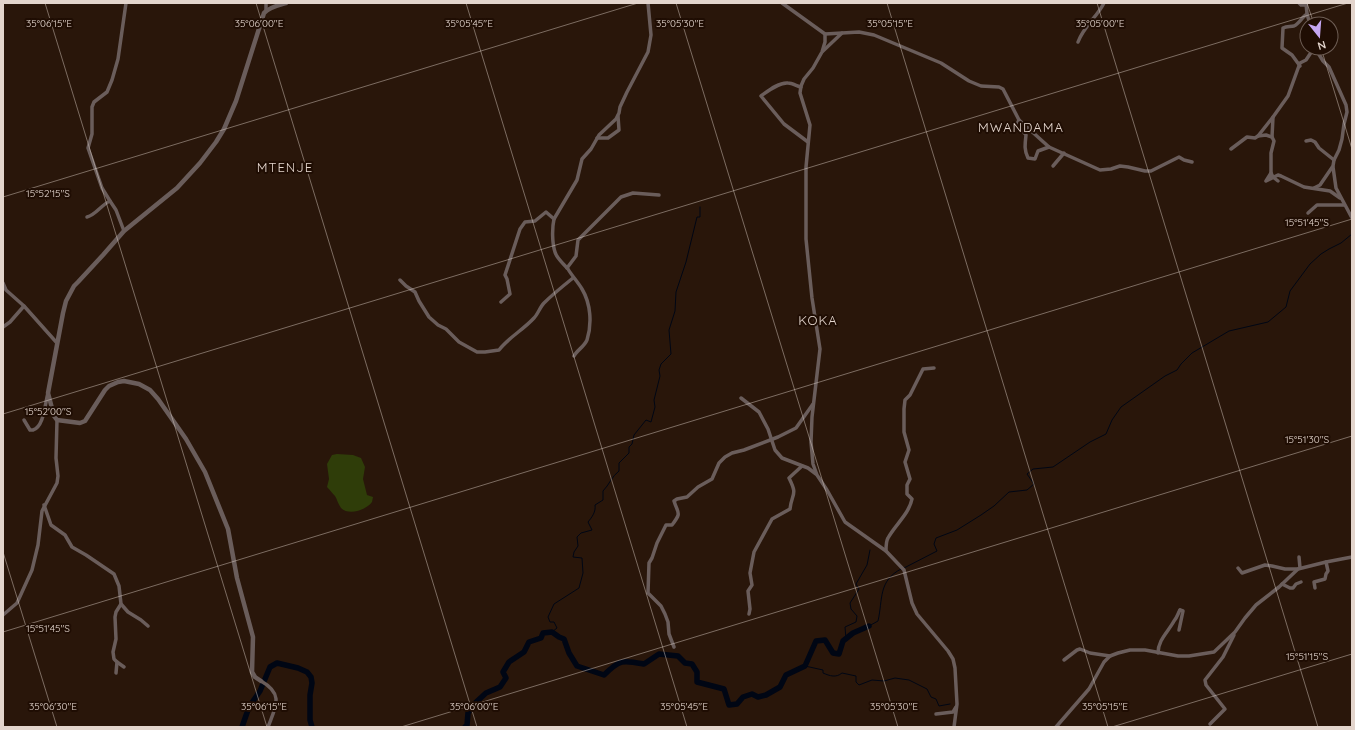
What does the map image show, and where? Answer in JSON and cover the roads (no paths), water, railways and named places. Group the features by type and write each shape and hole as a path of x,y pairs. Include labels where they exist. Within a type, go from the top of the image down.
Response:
{"street":[{"path":"124,230 116,210 102,188 88,148 92,134 92,107 94,102 107,92 112,80 118,59 126,3"},
{"path":"24,420 30,430 33,430 38,427 43,414 66,301 74,286 124,230 177,188 200,163 224,129 236,101 266,10 266,3"},
{"path":"266,10 286,3"},
{"path":"597,138 608,138 619,130 618,116 620,107 650,48 651,36 648,3"},
{"path":"782,3 825,34 859,32 874,35 941,63 969,81 981,86 999,87 1003,89 1019,120 1049,147 1100,170 1128,166 1145,171 1151,171 1179,157 1192,162"},
{"path":"1078,42 1083,31 1097,15 1104,3"},
{"path":"1299,3 1301,5 1306,4 1307,14 1294,26 1286,26 1283,28 1282,48 1292,55 1300,66"},
{"path":"822,52 842,32"},
{"path":"825,34 825,42 822,52 801,87 801,99 810,125 806,167 806,239 812,298 820,349 813,403 811,445 813,464 817,475 845,522 886,551 903,568 917,614 953,659 956,668 958,704 954,727"},
{"path":"1258,136 1288,96 1302,61 1306,60 1309,56"},
{"path":"1320,56 1329,67 1347,108 1340,145 1333,166 1336,188 1352,218"},
{"path":"801,87 788,83 768,91 761,96 784,124 808,142"},
{"path":"574,356 586,342 590,326 590,316 586,297 582,289 556,255 554,250 554,219 576,180 581,160 591,149 599,135 618,116"},
{"path":"1273,117 1272,137 1274,141 1271,153 1271,173 1278,181"},
{"path":"1019,120 1017,124 1026,135 1024,145 1028,158 1034,159 1038,151 1049,147"},
{"path":"1231,149 1247,137 1255,138 1266,135 1272,137"},
{"path":"1306,141 1311,140 1315,142 1324,153 1334,160"},
{"path":"1053,166 1064,153"},
{"path":"1314,188 1320,185 1333,166"},
{"path":"1271,173 1266,181 1278,175 1304,188 1330,191 1340,198"},
{"path":"567,268 576,256 578,240 621,197 633,193 659,195"},
{"path":"86,217 92,215 103,204 110,201"},
{"path":"1308,213 1317,204 1344,205"},
{"path":"501,302 510,294 505,275 520,228 525,222 534,221 546,212 554,219"},
{"path":"400,280 413,290 419,302 438,325 446,328 458,342 482,353 499,350 502,345 533,319 545,301 573,278"},
{"path":"3,283 6,290 24,306 57,343"},
{"path":"3,327 10,322 24,306"},
{"path":"886,551 887,539 908,510 912,501 907,494 907,485 910,479 905,462 909,450 904,434 903,422 905,400 910,395 923,369 934,368"},
{"path":"57,420 80,423 85,421 102,393 108,386 118,382 124,381 139,384 150,390 158,399 192,449 205,472 224,516 237,578 253,637 252,672 255,677 271,687 274,692 276,703 268,727"},
{"path":"3,615 17,603 32,570 38,545 42,511 58,480 56,458 57,420 54,416 48,393"},
{"path":"741,398 759,412 775,450 782,458 808,468 817,475"},
{"path":"674,647 669,634 668,622 665,614 661,606 648,593 649,564 656,544 666,525 672,525 678,516 679,512 674,502 677,499 688,496 712,478 719,463 725,457 796,428 813,403"},
{"path":"749,614 750,609 748,591 752,585 750,573 754,552 772,519 790,509 794,496 794,488 789,478 802,466"},
{"path":"44,505 51,525 65,535 72,547 114,574 119,586 121,604 128,612 148,626"},
{"path":"1056,727 1089,689 1104,662 1110,656 1130,650 1145,650 1189,656 1211,653 1217,649 1235,632 1249,613 1299,569 1299,557"},
{"path":"1238,568 1242,573 1265,566 1285,569 1299,569 1352,557"},
{"path":"1315,588 1314,582 1325,579 1328,571 1326,562"},
{"path":"1282,584 1293,588 1296,584 1301,582"},
{"path":"121,604 115,617 116,639 114,659 124,667"},
{"path":"1158,652 1158,646 1180,610 1183,611 1179,630"},
{"path":"1210,724 1225,710 1206,685 1205,680 1227,651 1235,632"},
{"path":"1064,660 1077,650 1110,656"},
{"path":"116,673 117,662"},
{"path":"936,714 953,712 958,704"}],"waterway":[{"path":"552,632 557,628 554,622 550,622 548,617 554,604 579,588 583,573 582,558 573,557 578,546 577,537 581,533 592,530 588,522 594,512 595,505 603,500 603,491 614,475 619,471 619,463 629,453 629,447 632,444 634,435 646,420 651,422 655,407 654,400 660,376 659,370 661,364 671,354 669,330 675,311 676,292 686,262 697,217 700,217 700,207"},
{"path":"904,568 937,551 934,544 936,538 957,530 981,515 994,506 1009,492 1027,490 1034,484 1027,474 1033,469 1053,467 1090,442 1106,434 1112,420 1121,407 1165,376 1177,370 1192,353 1229,331 1268,322 1286,307 1290,291 1310,264 1321,254 1341,243 1352,234"},
{"path":"846,639 845,627 856,622 857,616 851,609 850,603 859,589 856,584 867,565 870,550"},
{"path":"869,626 878,621 881,598 888,579 901,569"},
{"path":"465,727 467,725 468,713 473,705 486,693 500,687 506,678 503,672 509,662 524,652 529,642 541,638 543,633 552,632 564,639 569,653 577,666 604,675 618,663 631,662 644,664 659,654 678,656 685,663 692,664 697,672 697,682 724,689 729,705 737,704 743,697 752,694 758,697 766,695 780,687 786,675 805,666 816,641 825,640 833,653 839,654 843,641 853,633 869,626"},
{"path":"242,727 249,707 260,691 270,667 277,663 298,668 307,672 311,677 310,720 312,727"},
{"path":"805,666 823,670 823,673 831,676 837,676 842,673 856,676 856,682 859,685 872,680 884,681 895,678 909,680 927,689 931,697 936,699 939,706 950,704"}],"district":[{"name":"MWANDAMA","path":"1021,127"},
{"name":"MTENJE","path":"285,167"},
{"name":"KOKA","path":"818,320"}]}
